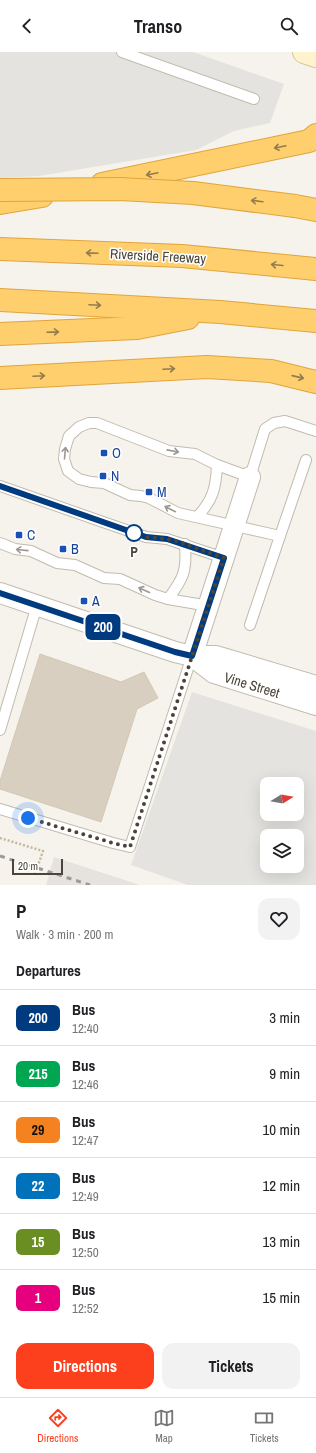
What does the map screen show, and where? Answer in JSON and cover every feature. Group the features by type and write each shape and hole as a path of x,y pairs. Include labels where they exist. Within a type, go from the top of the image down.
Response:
{"highway":[{"path":"0,202 22,200 235,157 309,141 316,135"},
{"path":"0,190 120,189 192,193 306,208"},
{"name":"Riverside Freeway","path":"0,249 182,256 316,269"},
{"path":"0,300 220,312 316,321"},
{"path":"0,334 137,328 220,312"},
{"path":"0,378 207,367 271,371 316,382"}],"main road":[{"path":"304,52 316,56"}],"street":[{"path":"192,656 250,477"},
{"name":"Vine Street","path":"0,593 175,652 192,656 216,656 316,686"},
{"name":"Vine Street","path":"192,656 214,673 316,705"}],"lane":[{"path":"123,52 254,99"},
{"path":"280,536 178,513 150,498 130,495 104,483 91,482 79,478 68,471 64,459 69,436 79,427 89,423 97,423 169,451 195,454 217,465 250,477 265,429 274,423 285,421 316,431"},
{"path":"250,625 306,460"},
{"path":"197,517 207,507 214,492 217,465"},
{"path":"0,486 146,537 167,539 224,558"},
{"path":"0,543 15,549 31,551 57,563 75,565 104,578 120,579 155,595 168,599 209,606"},
{"path":"168,599 184,574 186,561 185,544"},
{"path":"0,730 37,605"},
{"path":"0,809 130,847 192,656"}],"path":[{"path":"0,838 43,851 35,874"}],"shaded area":[{"path":"0,52 193,52 284,84 270,123 234,131 196,150 39,176 0,178"},
{"path":"192,692 316,731 316,885 188,885 131,865"},
{"path":"54,857 140,885 46,885"}],"building":[{"path":"40,654 121,682 144,672 158,698 137,709 101,822 0,789 0,781"}],"railway":[{"path":"0,856 90,885"}],"bus line":[{"name":"200","path":"0,486 146,537 167,539 224,558 192,656 175,652 0,593"}],"place":[{"name":"O","path":"104,453"},
{"name":"N","path":"103,476"},
{"name":"M","path":"149,492"},
{"name":"P","path":"134,533"},
{"name":"C","path":"19,535"},
{"name":"B","path":"63,549"},
{"name":"A","path":"84,601"}],"route":[{"path":"28,818 130,847 224,558 176,541 146,537 132,532 134,533"}]}
